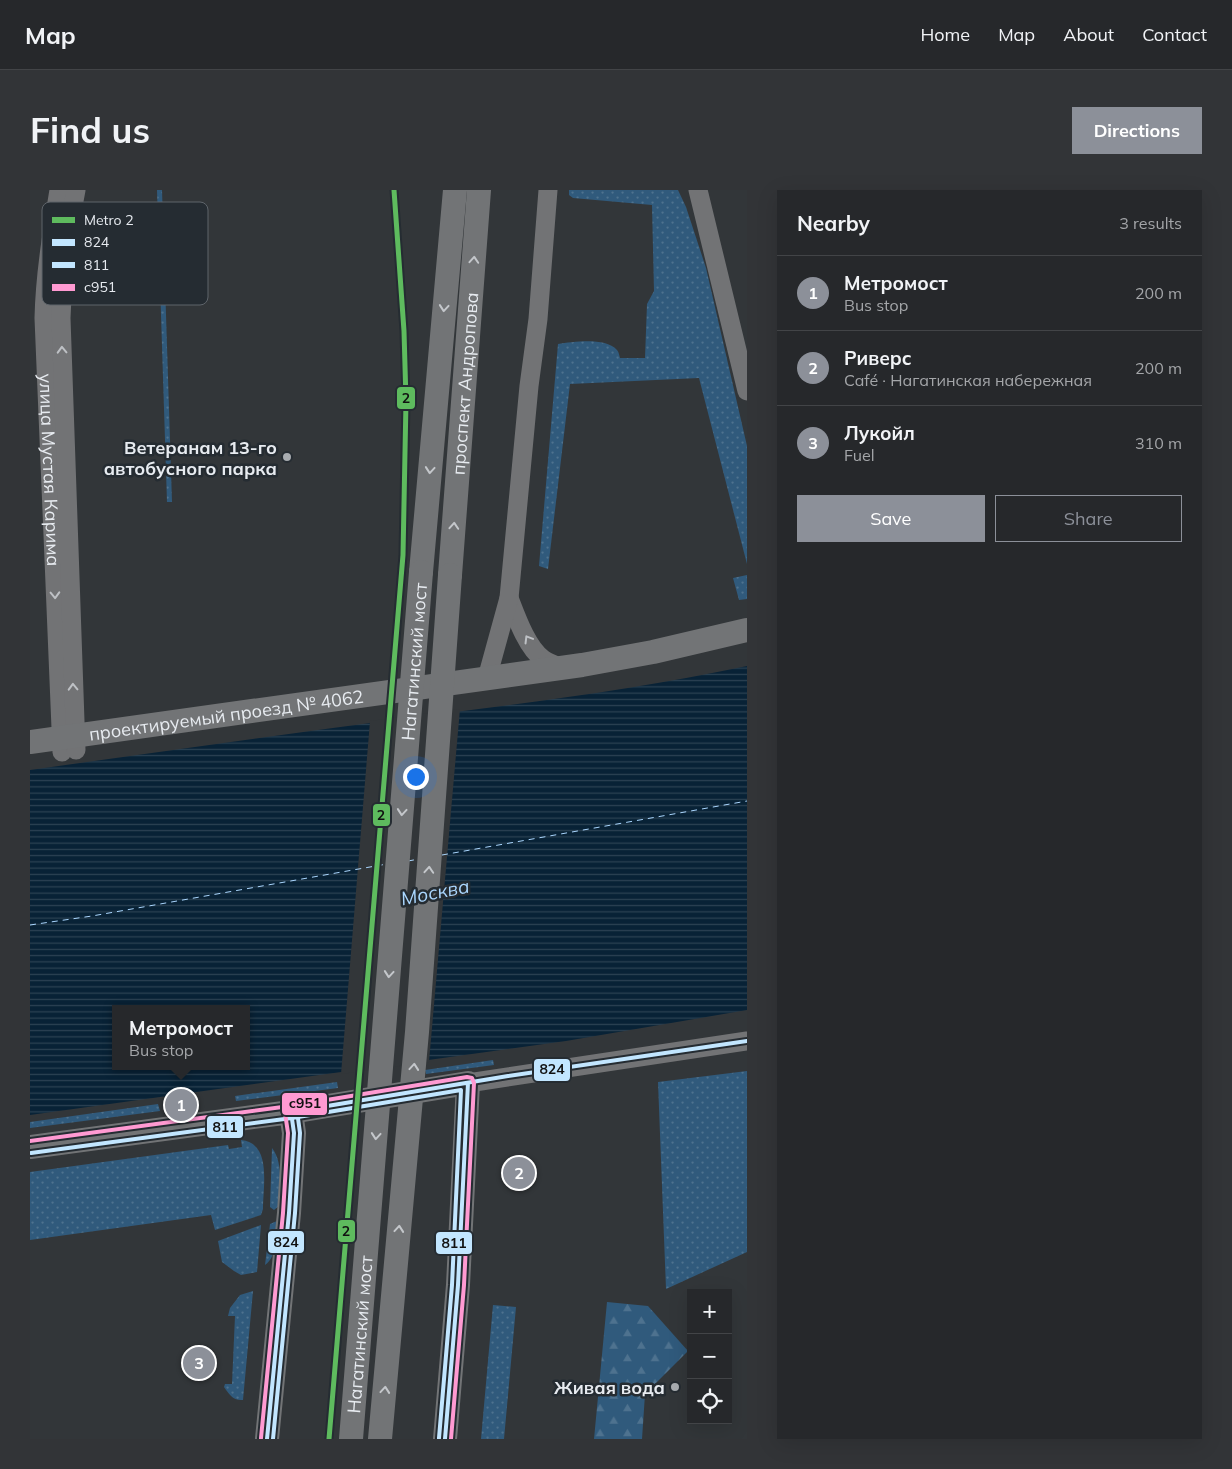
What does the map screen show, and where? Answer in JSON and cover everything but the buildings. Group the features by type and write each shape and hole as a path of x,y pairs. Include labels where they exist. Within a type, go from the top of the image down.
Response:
{"main road":[{"name":"проспект Андропова","path":"421,572 455,190"},
{"name":"проспект Андропова","path":"450,575 479,190"},
{"name":"Нагатинский мост","path":"351,1439 421,572"},
{"name":"Нагатинский мост","path":"380,1439 417,1032 450,575"},
{"name":"проектируемый проезд № 4062","path":"30,756 68,744 561,668 652,652 747,630"},
{"name":"проектируемый проезд № 4062","path":"30,742 68,744 584,679 655,666 747,645"},
{"path":"30,1147 291,1112 468,1083 458,1285 445,1439"},
{"path":"417,1091 435,1094 448,1102 466,1141"},
{"path":"267,1439 289,1213 294,1133 291,1112"}],"street":[{"path":"487,678 509,598 529,386 538,319 548,190"},
{"path":"698,190 747,391"},
{"name":"улица Мустая Карима","path":"44,305 68,744"},
{"name":"улица Мустая Карима","path":"61,305 68,744"},
{"path":"509,598 519,625 535,651 543,659 561,668"},
{"path":"468,1083 747,1041"}],"green space":[{"path":"157,190 162,190 162,202 157,202"},
{"path":"569,190 678,190 686,207 706,268 747,446 747,564 699,378 570,384 548,569 539,566 558,344 581,342 605,343 618,351 620,358 645,358 647,304 654,291 652,205 573,198 569,195"},
{"path":"161,305 166,305 172,502 167,502"},
{"path":"747,575 747,599 739,600 733,578"},
{"path":"493,1060 494,1065 426,1074 425,1070"},
{"path":"747,1071 747,1252 666,1289 658,1082"},
{"path":"337,1082 338,1088 236,1101 235,1096"},
{"path":"158,1104 160,1111 30,1128 30,1122"},
{"path":"241,1140 251,1143 258,1149 262,1157 264,1178 263,1209 261,1215 215,1230 211,1215 30,1240 30,1172 228,1145 229,1149 242,1147"},
{"path":"272,1148 278,1161 280,1176 279,1206 274,1210 270,1207"},
{"path":"277,1221 274,1251 265,1265 270,1224"},
{"path":"261,1225 257,1272 241,1275 222,1262 218,1241"},
{"path":"253,1291 243,1400 240,1400 232,1396 224,1387 225,1384 232,1384 235,1316 228,1316 230,1308 240,1295"},
{"path":"607,1302 648,1306 687,1352 645,1394 642,1439 594,1439"},
{"path":"493,1305 516,1307 504,1439 481,1439"}],"water":[{"name":"Москва","path":"747,666 747,1010 566,1041 30,1115 30,770 570,697 659,683"}],"pier":[{"path":"460,709 429,1062 341,1074 370,721"}],"ferry route":[{"path":"442,855 747,801"},
{"path":"408,861 419,859"},
{"path":"30,925 92,916 387,864"}],"metro line":[{"name":"2","path":"329,1439 403,555 406,401 404,331 394,190"}],"transit line":[{"name":"824","path":"267,1439 289,1213 294,1133 291,1112 508,1076 747,1041"},
{"name":"с951","path":"30,1141 290,1106 467,1077 472,1078 474,1083 464,1285 451,1439"},
{"name":"824","path":"445,1439 458,1285 468,1083"},
{"name":"811","path":"31,1153 292,1118 461,1090 452,1285 439,1438"},
{"name":"811","path":"273,1439 295,1213 300,1133 297,1111"},
{"name":"с951","path":"261,1438 283,1213 288,1133 285,1113"}],"place":[{"name":"Ветеранам 13-го автобусного парка","path":"287,457"},
{"name":"Метромост","path":"181,1105"},
{"name":"Риверс","path":"519,1173"},
{"name":"Лукойл","path":"199,1363"},
{"name":"Живая вода","path":"675,1387"}]}
